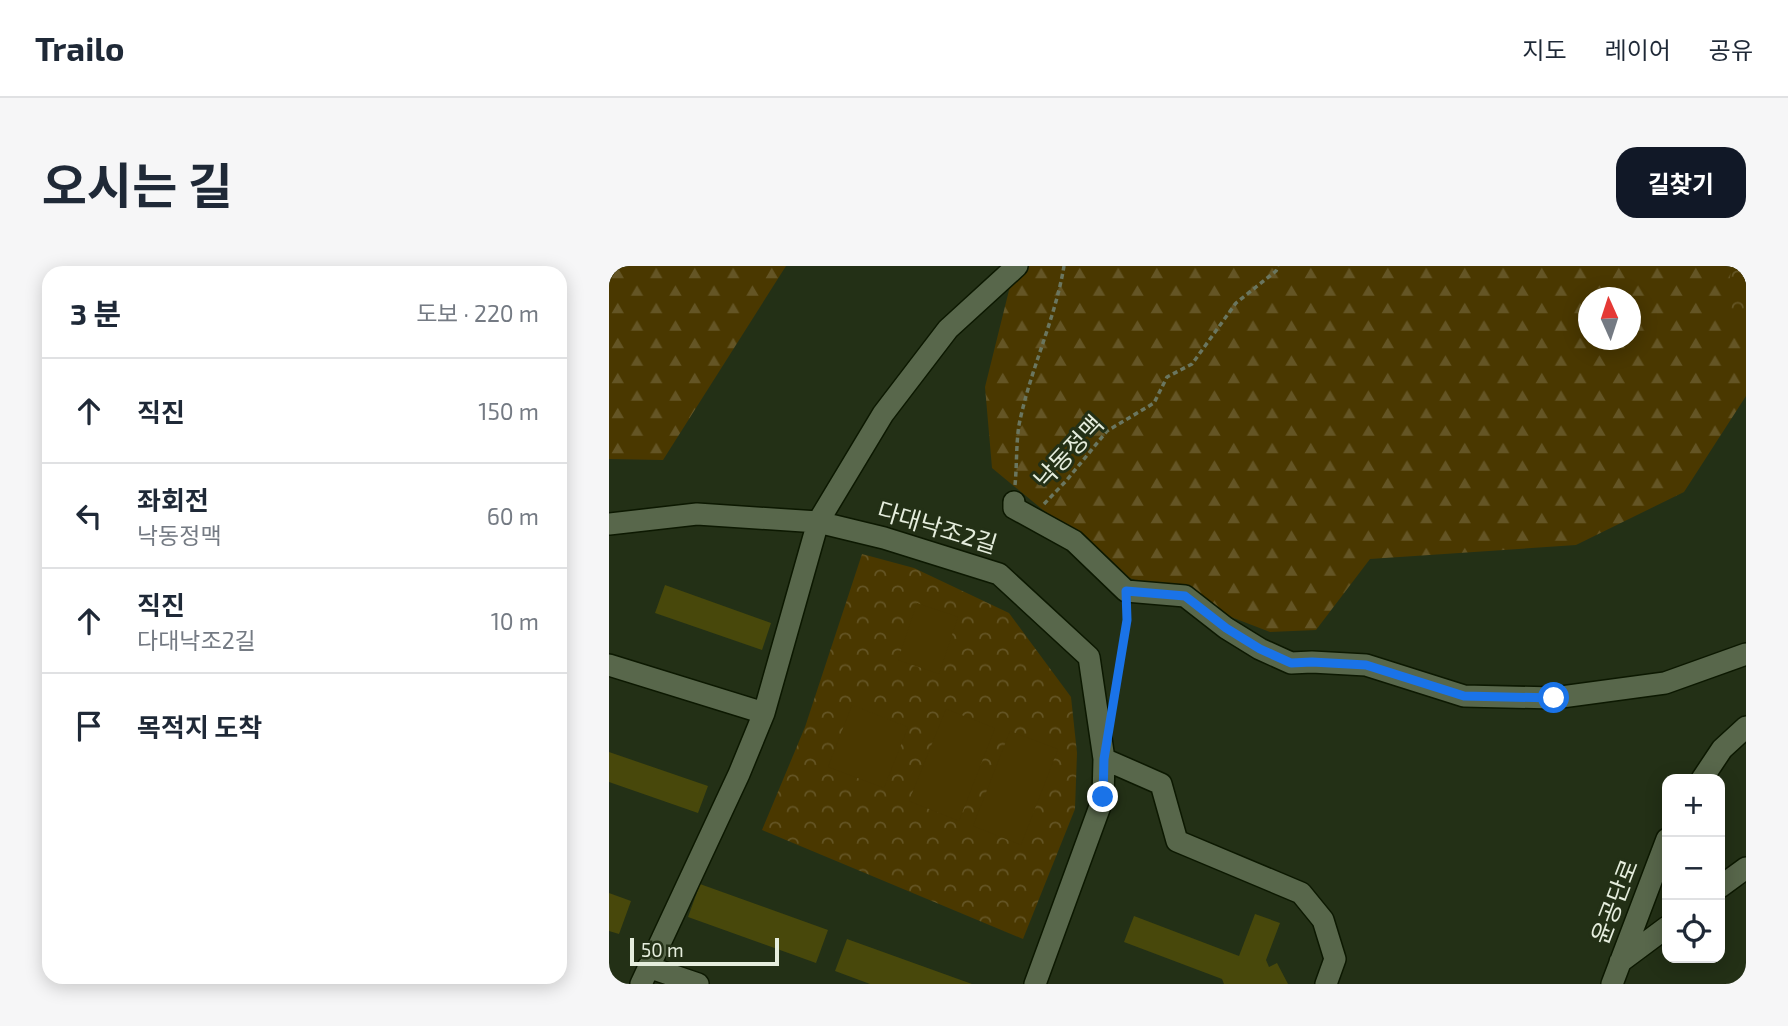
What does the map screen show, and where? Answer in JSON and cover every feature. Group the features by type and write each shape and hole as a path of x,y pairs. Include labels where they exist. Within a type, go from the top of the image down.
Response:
{"street":[{"path":"698,984 644,976 739,774 764,713 818,522 883,414 948,329 1017,266"},
{"path":"1014,502 1014,508 1074,541 1126,591 1185,596 1226,628 1260,649 1291,663 1366,665 1464,696 1554,698 1665,683 1746,654"},
{"name":"다대낙조2길","path":"609,524 697,514 818,522 884,538 999,574 1089,657 1104,759 1103,797 1035,984"},
{"path":"609,665 764,713"},
{"path":"1705,774 1722,749 1746,727"},
{"path":"1104,759 1161,784 1177,841 1300,893 1323,920 1335,959 1326,984"},
{"name":"윤공단로","path":"1612,984 1662,852"},
{"path":"1725,883 1746,868"},
{"path":"1620,962 1662,931"}],"path":[{"path":"1014,502 1019,426 1039,351 1059,294 1064,266"},
{"name":"낙동정맥","path":"1030,518 1066,481 1107,431 1154,403 1167,377 1192,364 1236,303 1276,271 1278,266"},
{"path":"1114,693 1127,620 1126,591"}],"green space":[{"path":"609,266 786,266 663,460 609,459"},
{"path":"1015,266 1746,266 1746,396 1684,492 1576,545 1370,559 1316,630 1270,632 1122,575 992,468 985,387"},
{"path":"1732,266 1746,266 1746,322 1723,316"},
{"path":"862,554 914,568 1009,613 1071,697 1077,753 1075,809 1023,939 762,830 805,727"},
{"path":"917,603 958,617 939,674 898,660"},
{"path":"852,705 908,727 884,788 828,767"},
{"path":"946,709 995,728 959,821 909,801"},
{"path":"1010,731 1058,749 1021,845 973,826"}],"building":[{"path":"665,585 771,623 762,650 655,613"},
{"path":"609,752 708,786 698,813 609,782"},
{"path":"700,884 828,930 816,963 688,917"},
{"path":"609,893 631,901 619,934 609,931"},
{"path":"1255,914 1280,923 1266,960 1269,967 1277,963 1288,984 1224,984 1222,979 1124,942 1134,916 1239,956"},
{"path":"847,939 972,984 870,984 835,971"}],"route":[{"path":"1103,797 1109,717 1127,620 1126,591 1185,596 1226,628 1260,649 1291,663 1366,665 1464,696 1554,698"}]}
